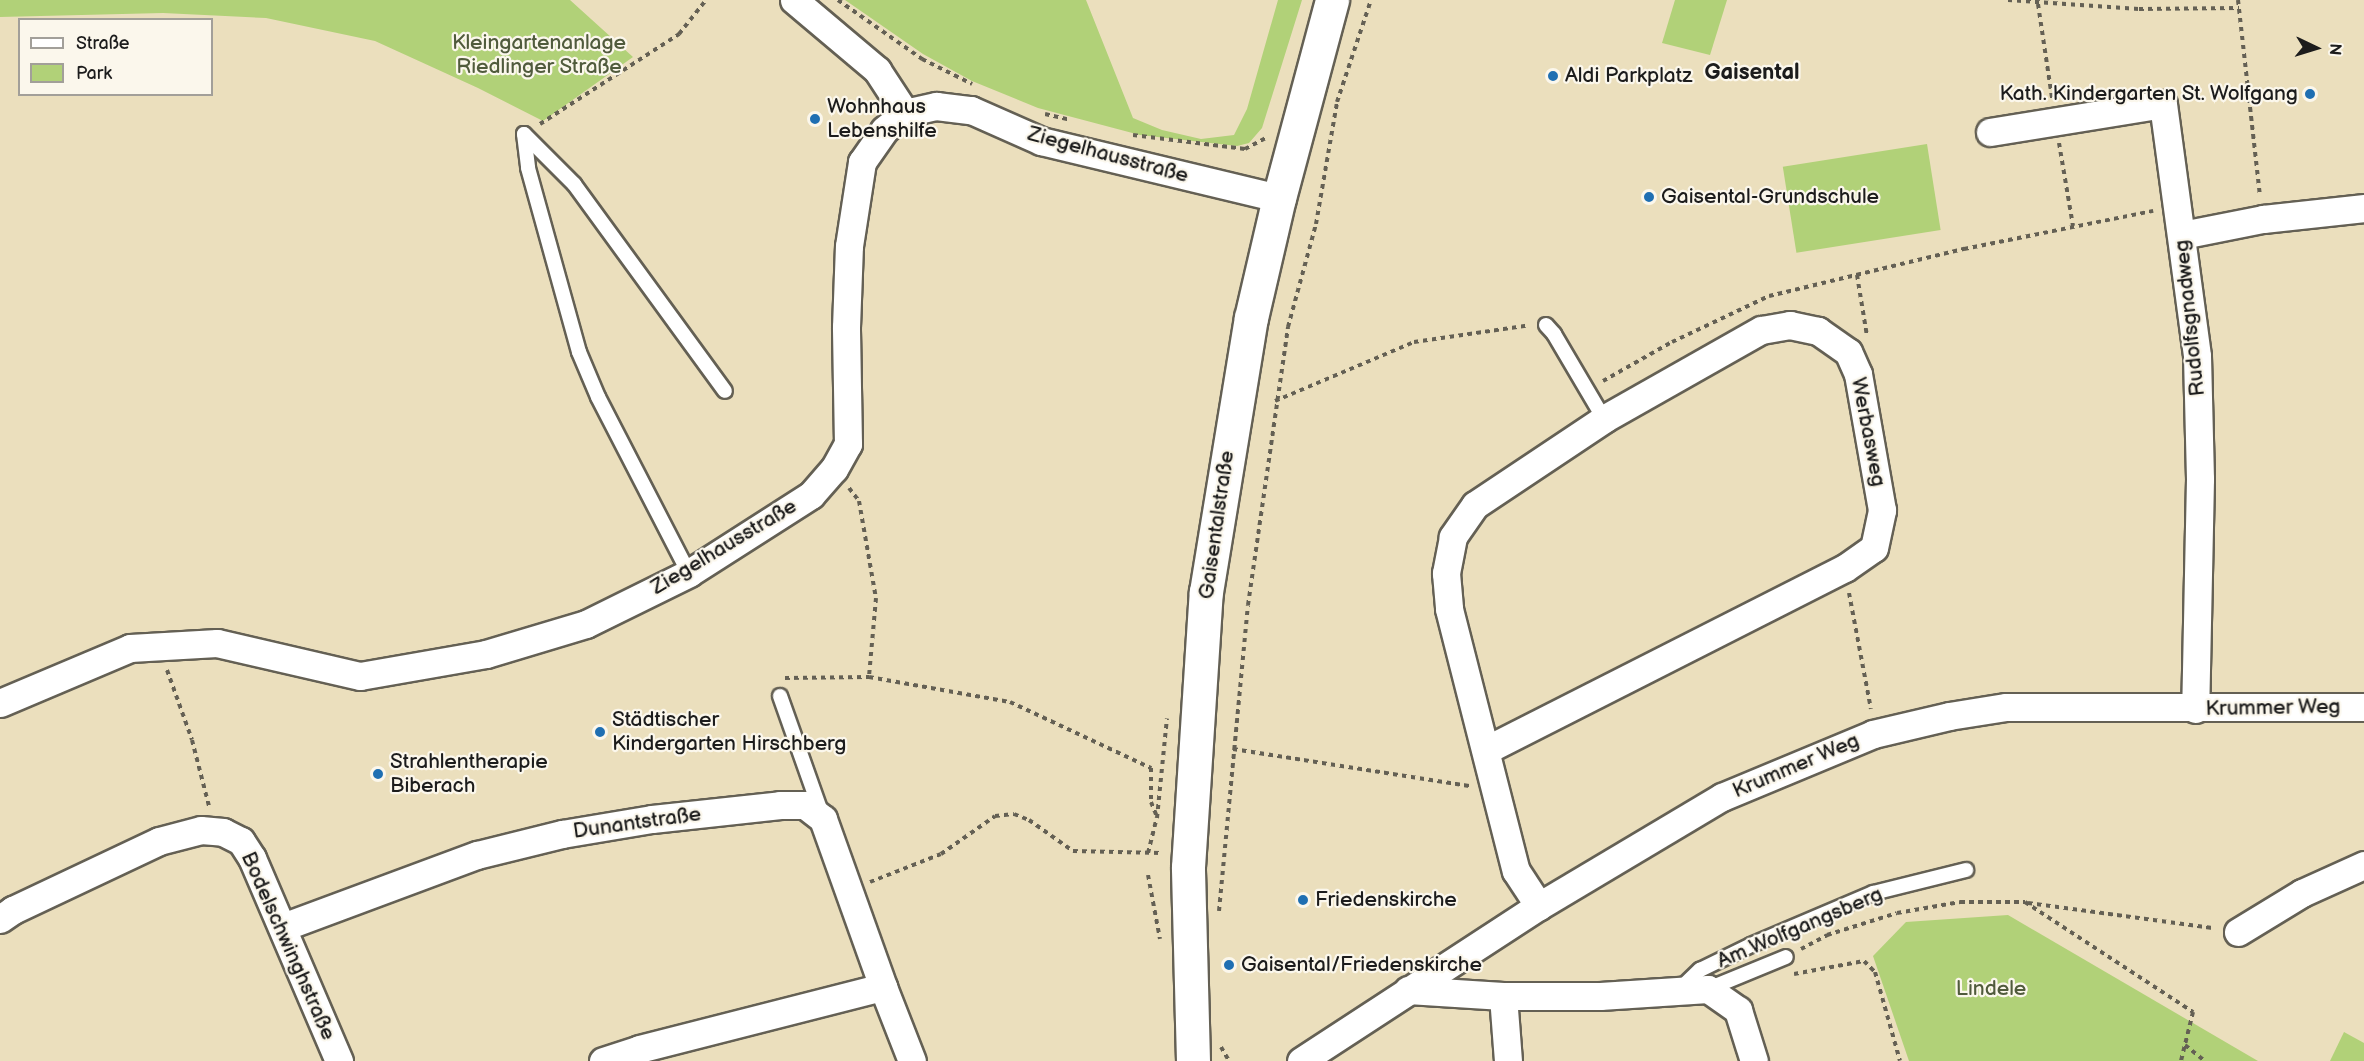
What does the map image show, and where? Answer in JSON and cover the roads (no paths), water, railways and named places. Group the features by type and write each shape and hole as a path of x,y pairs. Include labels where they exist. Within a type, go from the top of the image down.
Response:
{"main road":[{"name":"Gaisentalstraße","path":"1193,1061 1188,867 1206,592 1251,318 1279,198 1332,0"}],"street":[{"path":"794,0 878,70 905,113"},
{"name":"Rudolfsgnadweg","path":"1990,132 2163,104 2197,356 2200,479 2195,709"},
{"name":"Ziegelhausstraße","path":"0,703 130,648 217,643 360,676 486,654 586,624 689,573 811,495 834,469 848,444 846,327 849,246 862,162 884,130 905,113 936,106 971,110 1041,141 1279,198"},
{"path":"2182,235 2263,219 2364,208"},
{"name":"Werbasweg","path":"1486,750 1845,568 1874,548 1882,510 1858,374 1848,352 1818,331 1790,325 1761,330 1604,419 1475,505 1453,537 1446,573 1449,609 1516,871 1539,906"},
{"name":"Krummer Weg","path":"1301,1061 1539,906 1722,797 1873,734 1949,716 2006,707 2195,709 2364,707"},
{"name":"Dunantstraße","path":"283,927 477,855 562,834 652,819 780,805 805,805 824,819"},
{"path":"824,819 883,987 912,1061"},
{"name":"Bodelschwinghstraße","path":"0,919 13,910 159,842 190,832 215,831 241,842 252,858 339,1061"},
{"path":"2238,932 2302,893 2364,865"},
{"path":"603,1061 639,1049 883,987"},
{"name":"Am Wolfgangsberg","path":"1408,990 1503,996 1600,996 1708,989 1738,1010 1754,1061"},
{"path":"1503,996 1508,1061"}],"lane":[{"path":"689,573 598,397 579,352 528,168 524,134 574,184 724,391"},
{"path":"1545,325 1554,334 1604,419"},
{"path":"780,696 824,819"},
{"name":"Am Wolfgangsberg","path":"1676,992 1700,970 1751,945 1873,893 1966,870"},
{"path":"1708,989 1786,957"}],"place":[{"name":"Aldi Parkplatz","path":"1553,76"},
{"name":"Kath. Kindergarten St. Wolfgang","path":"2310,94"},
{"name":"Wohnhaus Lebenshilfe","path":"815,119"},
{"name":"Gaisental-Grundschule","path":"1649,197"},
{"name":"Städtischer Kindergarten Hirschberg","path":"600,732"},
{"name":"Strahlentherapie Biberach","path":"378,774"},
{"name":"Friedenskirche","path":"1303,900"},
{"name":"Gaisental/Friedenskirche","path":"1229,965"}],"district":[{"name":"Gaisental","path":"1752,73"}],"park label":[{"name":"Kleingartenanlage Riedlinger Straße","path":"539,55"},
{"name":"Lindele","path":"1991,989"}]}
